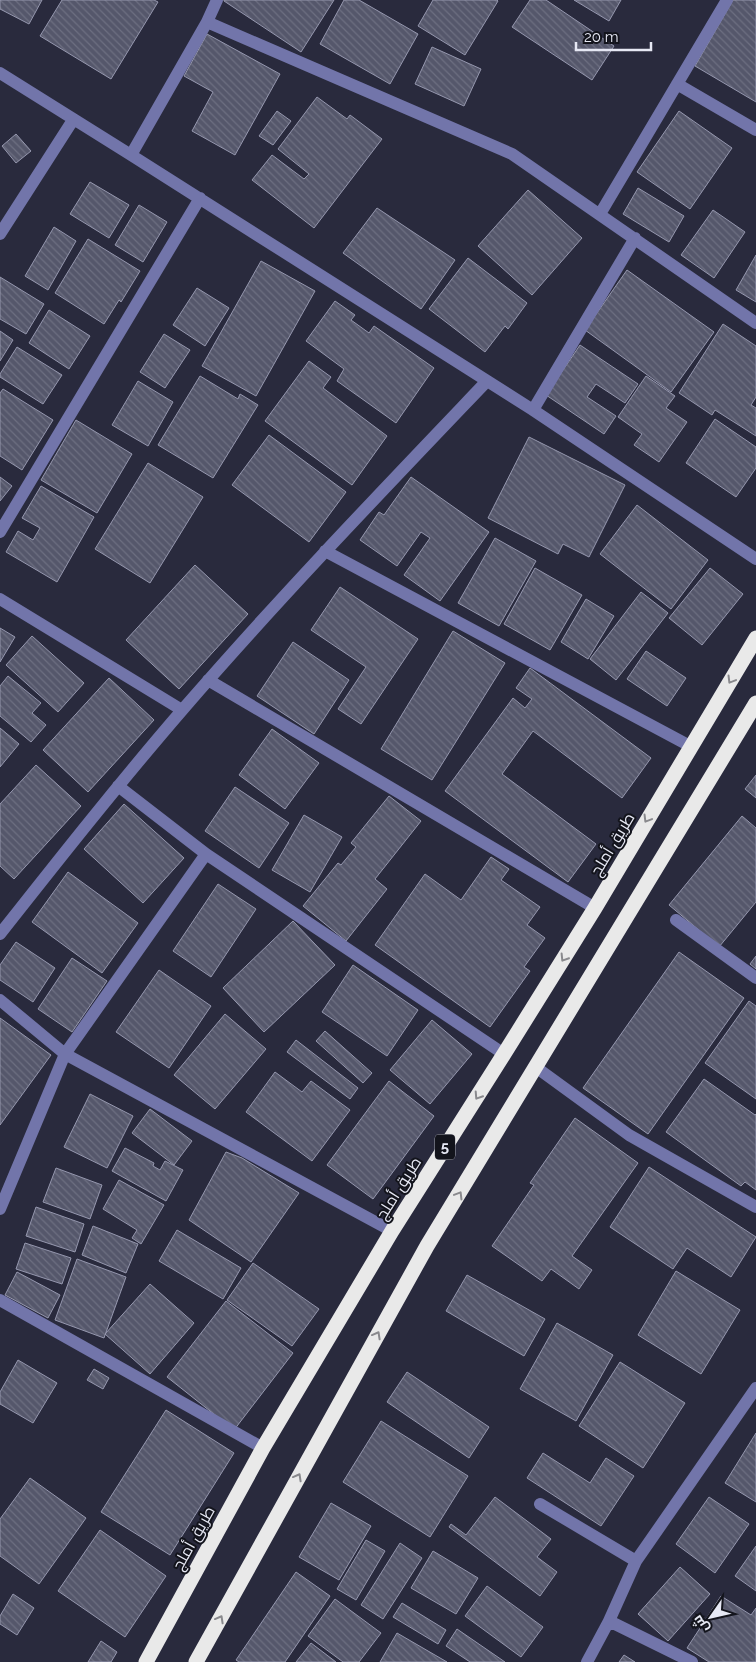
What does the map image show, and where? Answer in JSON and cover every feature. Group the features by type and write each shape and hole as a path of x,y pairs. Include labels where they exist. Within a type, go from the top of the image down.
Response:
{"highway":[{"name":"طريق أملج","path":"146,1662 263,1448 392,1231 595,908 756,638"},
{"name":"5","path":"196,1662 427,1246 756,703"}],"street":[{"path":"132,155 208,22 217,0"},
{"path":"600,214 727,0"},
{"path":"208,22 512,154 756,324"},
{"path":"0,73 533,410 756,559"},
{"path":"677,84 756,130"},
{"path":"0,234 73,120"},
{"path":"0,532 200,198"},
{"path":"533,410 635,238"},
{"path":"0,934 118,786 208,680 325,551 487,381"},
{"path":"325,551 690,746"},
{"path":"0,599 182,710"},
{"path":"208,680 595,908"},
{"path":"118,786 206,854 504,1054"},
{"path":"0,1209 65,1054 206,854"},
{"path":"676,920 756,978"},
{"path":"0,1000 65,1054 392,1231"},
{"path":"536,1068 629,1135 756,1207"},
{"path":"0,1300 263,1448"},
{"path":"587,1662 609,1621 636,1561 756,1388"},
{"path":"540,1504 636,1561"},
{"path":"609,1621 692,1662"}],"building":[{"path":"0,0 42,0 29,24 0,9"},
{"path":"62,0 154,0 158,2 111,79 40,36"},
{"path":"224,0 334,0 301,52"},
{"path":"344,0 359,0 418,34 390,84 320,44"},
{"path":"433,0 498,1 465,55 418,26"},
{"path":"530,0 546,0 614,46 592,80 512,27"},
{"path":"574,0 621,0 609,21"},
{"path":"733,0 756,0 756,102 695,66"},
{"path":"207,34 280,74 235,155 192,131 213,92 184,76"},
{"path":"432,47 481,69 464,106 415,84"},
{"path":"317,97 347,119 350,115 382,139 314,228 252,180 272,155 304,179 309,174 278,149"},
{"path":"277,111 291,121 273,145 259,136"},
{"path":"679,111 732,148 690,209 637,172"},
{"path":"16,134 31,151 16,163 2,146"},
{"path":"90,182 129,205 109,238 70,214"},
{"path":"638,188 684,216 669,242 623,214"},
{"path":"528,190 582,238 532,295 478,246"},
{"path":"139,205 167,222 143,262 115,245"},
{"path":"377,208 455,260 421,309 343,253"},
{"path":"713,210 745,232 714,278 681,255"},
{"path":"54,227 76,241 48,290 25,276"},
{"path":"88,239 140,271 121,302 119,300 104,324 55,293"},
{"path":"756,255 756,302 736,290"},
{"path":"468,258 527,303 508,329 505,326 485,352 429,309"},
{"path":"261,261 315,291 256,396 202,366"},
{"path":"627,270 714,332 671,392 585,330"},
{"path":"0,277 44,304 26,334 0,319"},
{"path":"197,288 229,308 205,346 173,325"},
{"path":"335,301 355,315 351,320 369,333 374,326 434,368 396,423 337,381 344,369 306,341"},
{"path":"49,310 90,336 69,369 29,343"},
{"path":"723,324 756,346 756,397 751,405 756,408 756,436 715,410 712,415 679,393"},
{"path":"0,331 13,340 0,361"},
{"path":"164,334 190,350 165,388 140,372"},
{"path":"580,345 638,384 625,403 596,384 587,397 616,416 604,434 546,395"},
{"path":"17,347 62,375 43,404 0,377"},
{"path":"309,361 331,377 323,388 387,436 352,485 265,421"},
{"path":"200,376 238,399 240,394 258,405 213,478 158,445"},
{"path":"646,376 675,396 666,408 687,422 659,462 634,445 642,434 618,417"},
{"path":"138,381 173,402 148,446 112,425"},
{"path":"3,389 53,420 22,470 0,456 0,393"},
{"path":"715,419 756,447 756,468 736,497 686,463"},
{"path":"76,420 132,454 97,513 41,480"},
{"path":"269,435 346,492 309,542 232,485"},
{"path":"529,437 625,485 589,557 563,544 558,554 488,518"},
{"path":"148,463 203,497 150,583 95,549"},
{"path":"0,477 12,486 0,501"},
{"path":"411,477 489,532 440,601 404,575 430,538 421,532 397,566 360,540 379,512 384,515"},
{"path":"41,486 94,517 57,582 6,552 18,531 33,540 40,528 22,518"},
{"path":"637,505 708,560 671,609 600,554"},
{"path":"495,538 536,561 499,626 458,603"},
{"path":"195,565 248,614 179,689 126,640"},
{"path":"535,568 582,595 550,650 504,624"},
{"path":"710,568 743,594 702,645 669,618"},
{"path":"340,587 418,639 361,724 338,709 366,667 311,630"},
{"path":"641,592 668,613 616,680 590,659"},
{"path":"586,599 614,616 588,659 561,642"},
{"path":"0,628 15,637 0,662"},
{"path":"453,631 505,663 432,780 381,749"},
{"path":"32,636 84,683 58,712 6,665"},
{"path":"293,642 349,680 314,734 257,696"},
{"path":"646,651 686,678 667,706 627,679"},
{"path":"530,668 651,758 622,798 533,731 502,774 596,844 568,882 445,791 513,698 525,708 532,699 516,688"},
{"path":"8,676 41,703 32,713 46,725 31,742 0,716 0,686"},
{"path":"109,678 154,720 88,792 43,750"},
{"path":"0,728 19,744 0,767"},
{"path":"272,729 319,763 285,809 239,775"},
{"path":"36,765 81,806 14,879 0,866 0,804"},
{"path":"756,775 756,798 745,789"},
{"path":"235,787 289,823 259,868 205,831"},
{"path":"389,796 421,821 375,879 387,889 346,941 303,906 338,863 341,865 356,847 351,843"},
{"path":"124,804 184,858 143,903 84,849"},
{"path":"304,815 342,837 310,892 272,870"},
{"path":"742,816 756,828 756,902 719,947 669,905"},
{"path":"491,857 509,869 501,880 540,907 527,925 545,938 524,967 530,971 490,1027 375,945 425,874 461,900"},
{"path":"68,872 138,923 102,973 32,922"},
{"path":"218,884 256,909 211,977 173,951"},
{"path":"293,921 335,965 264,1032 223,988"},
{"path":"16,942 55,968 33,1002 0,980 0,965"},
{"path":"679,952 744,998 648,1134 583,1088"},
{"path":"756,956 756,969 750,964"},
{"path":"72,958 107,981 72,1032 38,1009"},
{"path":"353,965 418,1010 387,1056 322,1012"},
{"path":"159,970 211,1006 169,1068 116,1032"},
{"path":"749,1001 756,1006 756,1099 705,1063"},
{"path":"225,1014 266,1049 215,1109 174,1075"},
{"path":"0,1018 51,1055 0,1125"},
{"path":"432,1020 472,1054 430,1104 390,1070"},
{"path":"325,1031 372,1073 363,1083 316,1041"},
{"path":"296,1040 358,1088 350,1099 287,1052"},
{"path":"275,1072 302,1092 311,1081 350,1110 312,1161 246,1112"},
{"path":"704,1079 756,1114 756,1190 745,1182 741,1186 666,1132"},
{"path":"389,1081 434,1116 373,1199 327,1165"},
{"path":"90,1094 133,1116 107,1168 64,1147"},
{"path":"150,1109 192,1141 174,1165 132,1133"},
{"path":"575,1118 638,1163 572,1256 592,1270 579,1289 551,1269 542,1281 492,1246 534,1185 530,1183"},
{"path":"125,1148 154,1163 153,1166 160,1170 165,1161 183,1170 166,1201 112,1171"},
{"path":"226,1152 242,1158 299,1193 251,1262 189,1220"},
{"path":"649,1167 756,1237 731,1277 687,1248 673,1269 610,1227"},
{"path":"56,1168 102,1185 90,1219 43,1202"},
{"path":"119,1180 164,1205 141,1244 132,1238 137,1230 103,1209"},
{"path":"36,1207 84,1224 75,1252 26,1236"},
{"path":"93,1226 138,1244 126,1273 82,1255"},
{"path":"177,1230 241,1268 223,1299 159,1261"},
{"path":"25,1243 71,1258 62,1284 16,1269"},
{"path":"77,1259 126,1277 104,1338 55,1320"},
{"path":"253,1263 319,1309 292,1346 227,1300"},
{"path":"676,1271 740,1310 701,1374 638,1335"},
{"path":"17,1272 60,1295 48,1318 5,1295"},
{"path":"467,1275 545,1319 524,1356 446,1311"},
{"path":"150,1284 194,1323 150,1374 105,1334"},
{"path":"226,1301 293,1353 234,1430 167,1377"},
{"path":"557,1323 613,1355 576,1421 520,1389"},
{"path":"18,1360 57,1383 33,1423 0,1404 0,1392"},
{"path":"620,1362 685,1403 643,1468 579,1426"},
{"path":"94,1369 109,1378 103,1389 87,1380"},
{"path":"407,1372 489,1427 469,1458 387,1402"},
{"path":"166,1410 234,1453 170,1555 101,1512"},
{"path":"381,1421 468,1476 430,1537 343,1482"},
{"path":"756,1433 756,1502 725,1483"},
{"path":"543,1453 590,1483 606,1458 634,1476 601,1526 527,1478"},
{"path":"30,1478 86,1518 39,1584 0,1556 0,1519"},
{"path":"495,1497 551,1539 537,1557 557,1572 540,1596 449,1527 451,1524 466,1535"},
{"path":"709,1497 749,1524 715,1573 676,1544"},
{"path":"331,1503 371,1526 339,1580 299,1557"},
{"path":"100,1530 166,1576 125,1637 58,1591"},
{"path":"366,1540 385,1551 356,1600 337,1589"},
{"path":"400,1543 422,1558 383,1619 361,1605"},
{"path":"756,1546 756,1591 735,1576"},
{"path":"433,1551 478,1578 456,1614 411,1588"},
{"path":"680,1567 710,1594 668,1641 638,1614"},
{"path":"296,1572 330,1596 285,1662 239,1662 236,1660"},
{"path":"487,1586 543,1627 521,1657 465,1616"},
{"path":"13,1594 34,1608 17,1635 0,1624 0,1616"},
{"path":"721,1596 751,1615 756,1608 756,1662 709,1662 687,1648"},
{"path":"335,1599 381,1633 359,1662 343,1662 308,1636"},
{"path":"402,1603 446,1630 438,1644 393,1617"},
{"path":"457,1629 505,1662 470,1662 446,1646"},
{"path":"397,1633 447,1662 380,1662"},
{"path":"101,1641 117,1652 111,1662 88,1662"},
{"path":"311,1643 336,1662 296,1662"},
{"path":"624,1655 635,1662 619,1662"}]}
